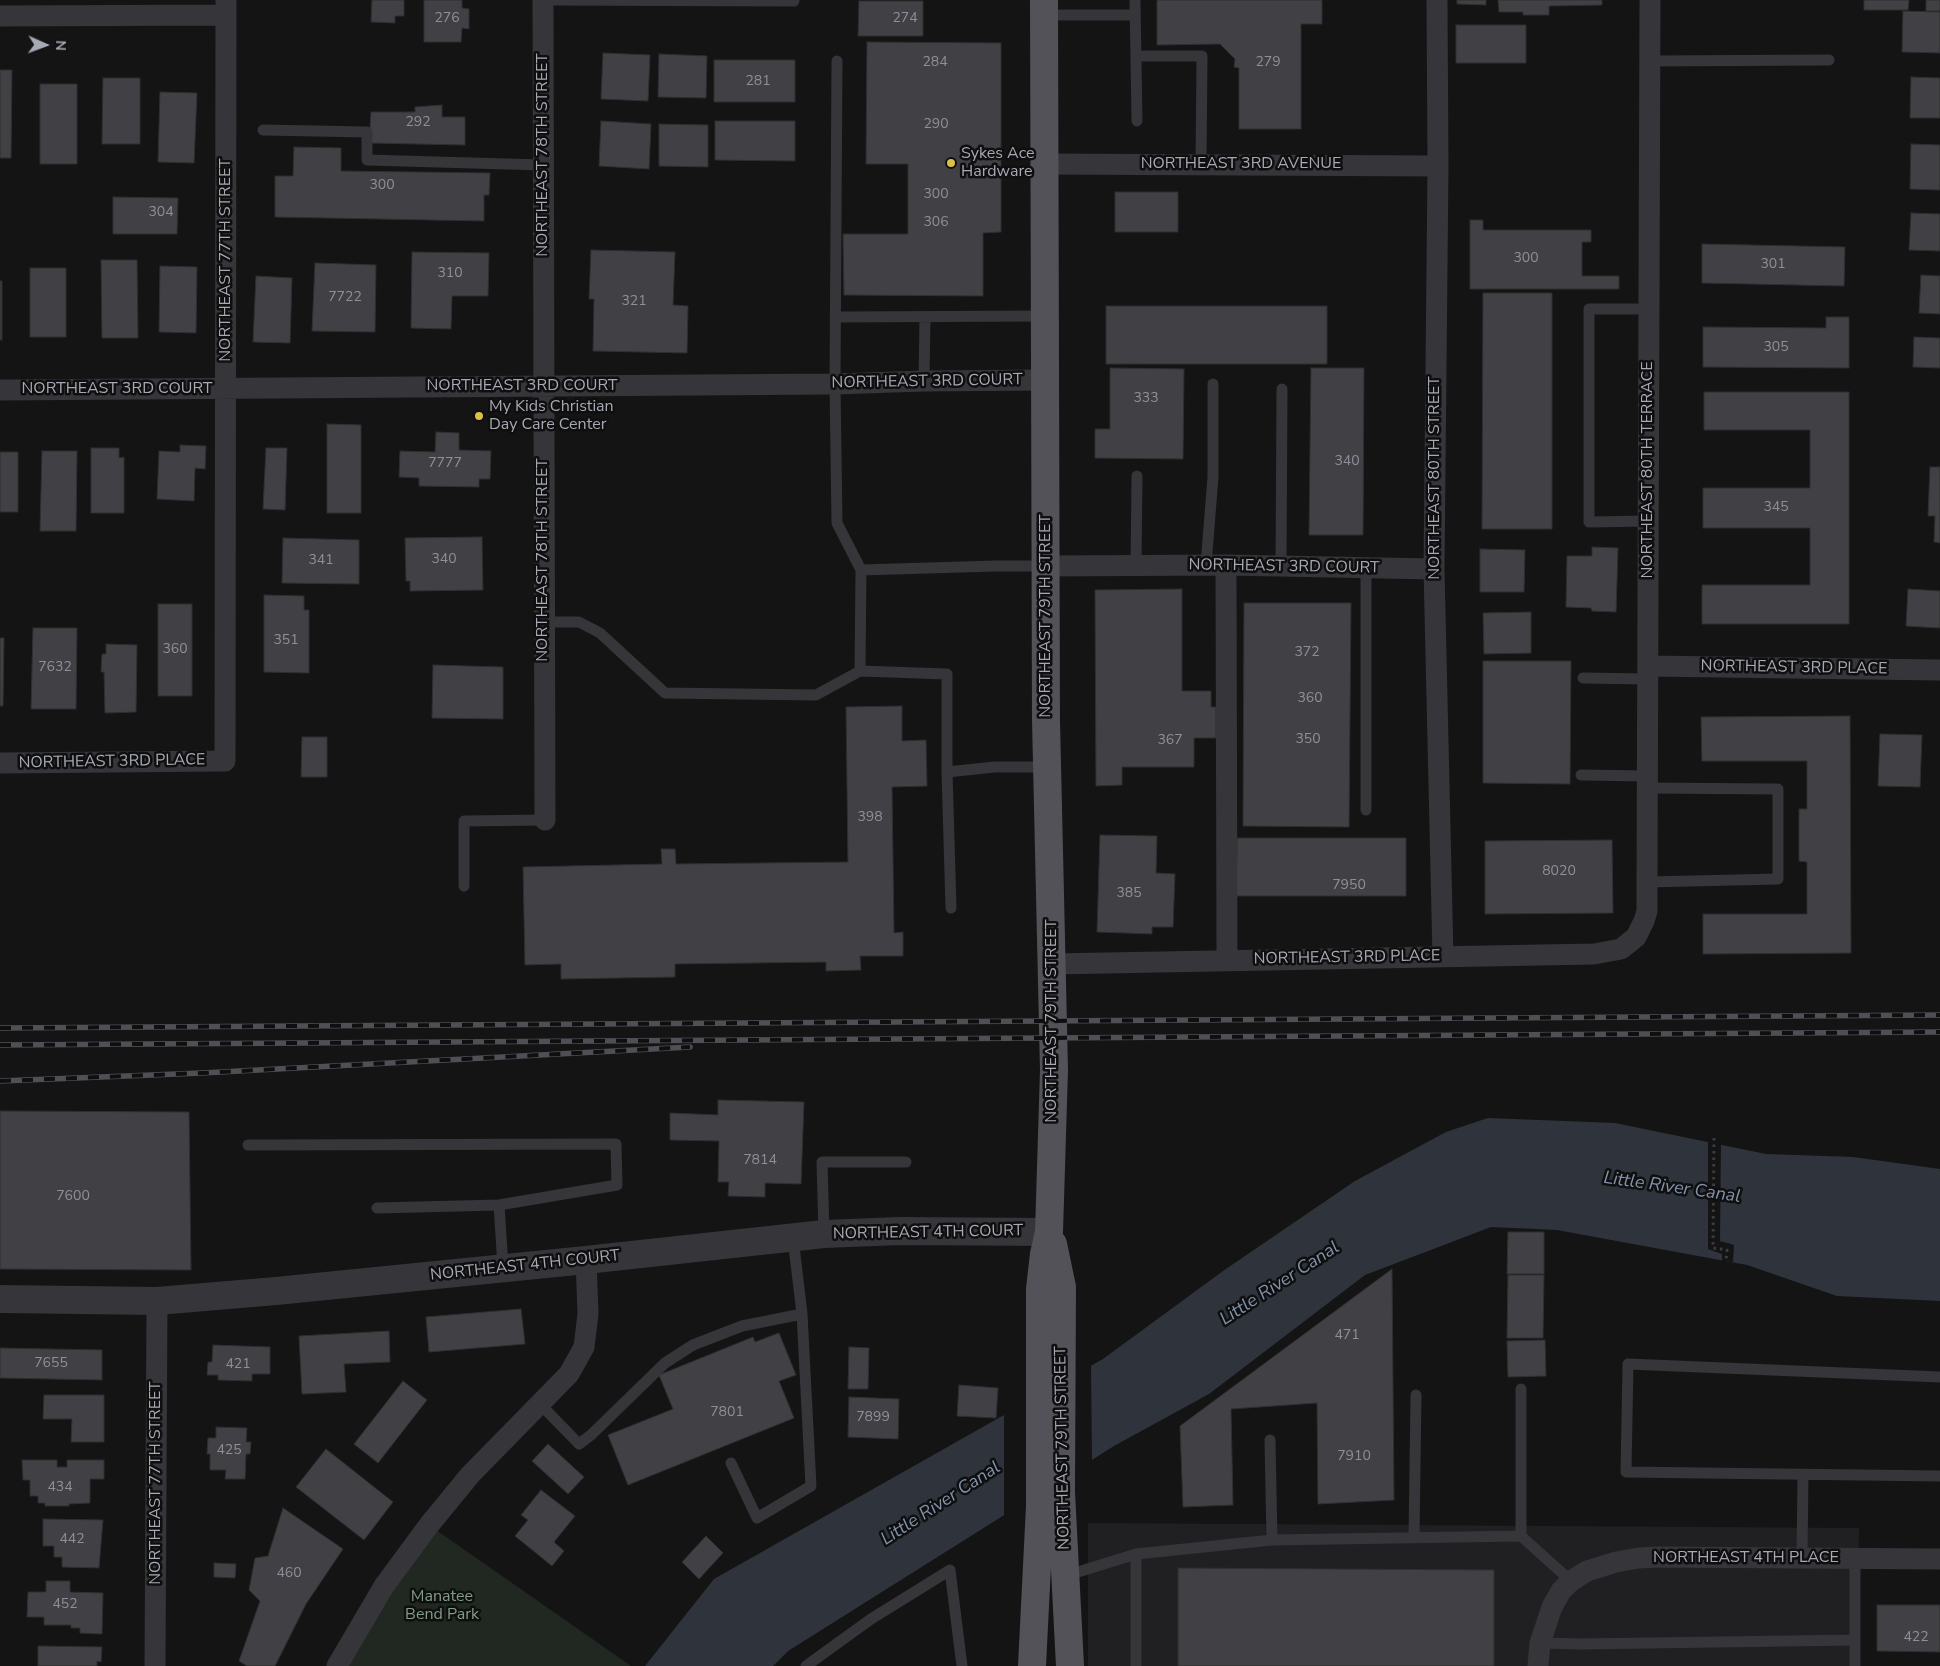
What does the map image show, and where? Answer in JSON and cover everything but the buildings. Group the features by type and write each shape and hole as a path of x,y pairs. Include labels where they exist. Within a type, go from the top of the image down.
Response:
{"main road":[{"name":"NORTHEAST 79TH STREET","path":"1032,1666 1050,1499 1050,1377 1040,1289 1044,1254 1049,1232 1054,1062 1047,767 1045,566 1044,8"},
{"name":"NORTHEAST 79TH STREET","path":"1050,1499 1065,1576 1070,1666"}],"street":[{"name":"NORTHEAST 78TH STREET","path":"543,0 543,622 545,820"},
{"name":"NORTHEAST 80TH STREET","path":"1436,0 1438,166 1434,569 1443,957"},
{"name":"NORTHEAST 80TH TERRACE","path":"1636,937 1647,910 1650,0"},
{"path":"0,16 226,8"},
{"name":"NORTHEAST 77TH STREET","path":"225,761 226,8"},
{"name":"NORTHEAST 3RD AVENUE","path":"1044,164 1438,166"},
{"name":"NORTHEAST 3RD COURT","path":"0,390 835,384 1045,380"},
{"path":"1216,565 1227,960"},
{"name":"NORTHEAST 3RD COURT","path":"1045,566 1216,565 1434,569"},
{"name":"NORTHEAST 3RD PLACE","path":"1648,672 1940,670"},
{"name":"NORTHEAST 3RD PLACE","path":"0,763 225,761"},
{"name":"NORTHEAST 3RD PLACE","path":"1052,964 1594,954 1621,949 1636,937"},
{"name":"NORTHEAST 4TH COURT","path":"0,1299 157,1301 586,1260 824,1234 909,1231 1049,1232"},
{"path":"338,1666 384,1586 429,1525 470,1476 569,1374 584,1347 588,1314 586,1260"},
{"name":"NORTHEAST 77TH STREET","path":"155,1666 157,1301"},
{"name":"NORTHEAST 4TH PLACE","path":"1566,1586 1587,1571 1616,1562 1638,1558 1940,1558"},
{"path":"1538,1666 1540,1643 1552,1607 1566,1586"}],"lane":[{"path":"543,0 794,1"},
{"path":"1135,0 1136,121"},
{"path":"1044,8 1135,15"},
{"path":"1136,56 1202,56 1200,164"},
{"path":"1649,61 1829,60"},
{"path":"837,61 835,317 837,523 861,570 860,672"},
{"path":"263,130 367,132 367,160 543,165"},
{"path":"1648,309 1589,309 1589,522 1648,521"},
{"path":"835,317 1045,316"},
{"path":"924,317 924,381"},
{"path":"1214,384 1212,477 1216,565"},
{"path":"1281,566 1282,389"},
{"path":"1136,566 1137,476"},
{"path":"861,570 1045,566"},
{"path":"1366,568 1366,810"},
{"path":"543,622 580,622 600,633 665,693 816,695 860,672 947,674 950,908"},
{"path":"1583,678 1648,672"},
{"path":"947,772 994,767 1047,767"},
{"path":"1581,775 1647,782 1778,789 1778,879 1647,882"},
{"path":"464,886 464,821 545,820"},
{"path":"248,1145 616,1144 617,1185 498,1205 377,1208"},
{"path":"824,1234 822,1162 906,1162"},
{"path":"498,1205 503,1268"},
{"path":"731,1464 757,1518 811,1486 802,1314 793,1236"},
{"path":"540,1404 579,1444 591,1435 665,1363 693,1345 742,1326 802,1314"},
{"path":"1940,1377 1628,1364 1626,1472 1940,1476"},
{"path":"1521,1389 1521,1536 1566,1586"},
{"path":"1414,1537 1416,1395"},
{"path":"1270,1440 1272,1540"},
{"path":"1802,1557 1803,1475"},
{"path":"1065,1576 1136,1554 1272,1540 1521,1536"},
{"path":"1136,1554 1136,1666"},
{"path":"1855,1558 1855,1666"},
{"path":"806,1666 870,1619 950,1570 962,1666"},
{"path":"1540,1643 1855,1640"}],"path":[{"path":"1714,1138 1714,1248 1727,1250 1726,1261"}],"shaded area":[{"path":"1088,1523 1859,1528 1857,1666 1088,1666"}],"green space":[{"name":"Manatee Bend Park","path":"429,1525 631,1666 337,1666"}],"water":[{"name":"Little River Canal","path":"1488,1118 1615,1123 1766,1154 1853,1157 1940,1169 1940,1301 1837,1296 1747,1265 1557,1230 1491,1227 1365,1275 1209,1394 1114,1446 788,1651 773,1666 645,1666 714,1579 1103,1359 1223,1271 1355,1181 1446,1132"}],"pier":[{"path":"1708,1139 1721,1142 1720,1241 1734,1245 1733,1262 1722,1261 1722,1254 1708,1249"},
{"path":"1091,1362 1092,1463 1004,1518 1004,1412"}],"railway":[{"path":"0,1028 1940,1015"},
{"path":"0,1045 1940,1032"},
{"path":"0,1081 202,1073 690,1047"}],"place":[{"name":"Sykes Ace Hardware","path":"951,163"},
{"name":"My Kids Christian Day Care Center","path":"479,416"}]}
